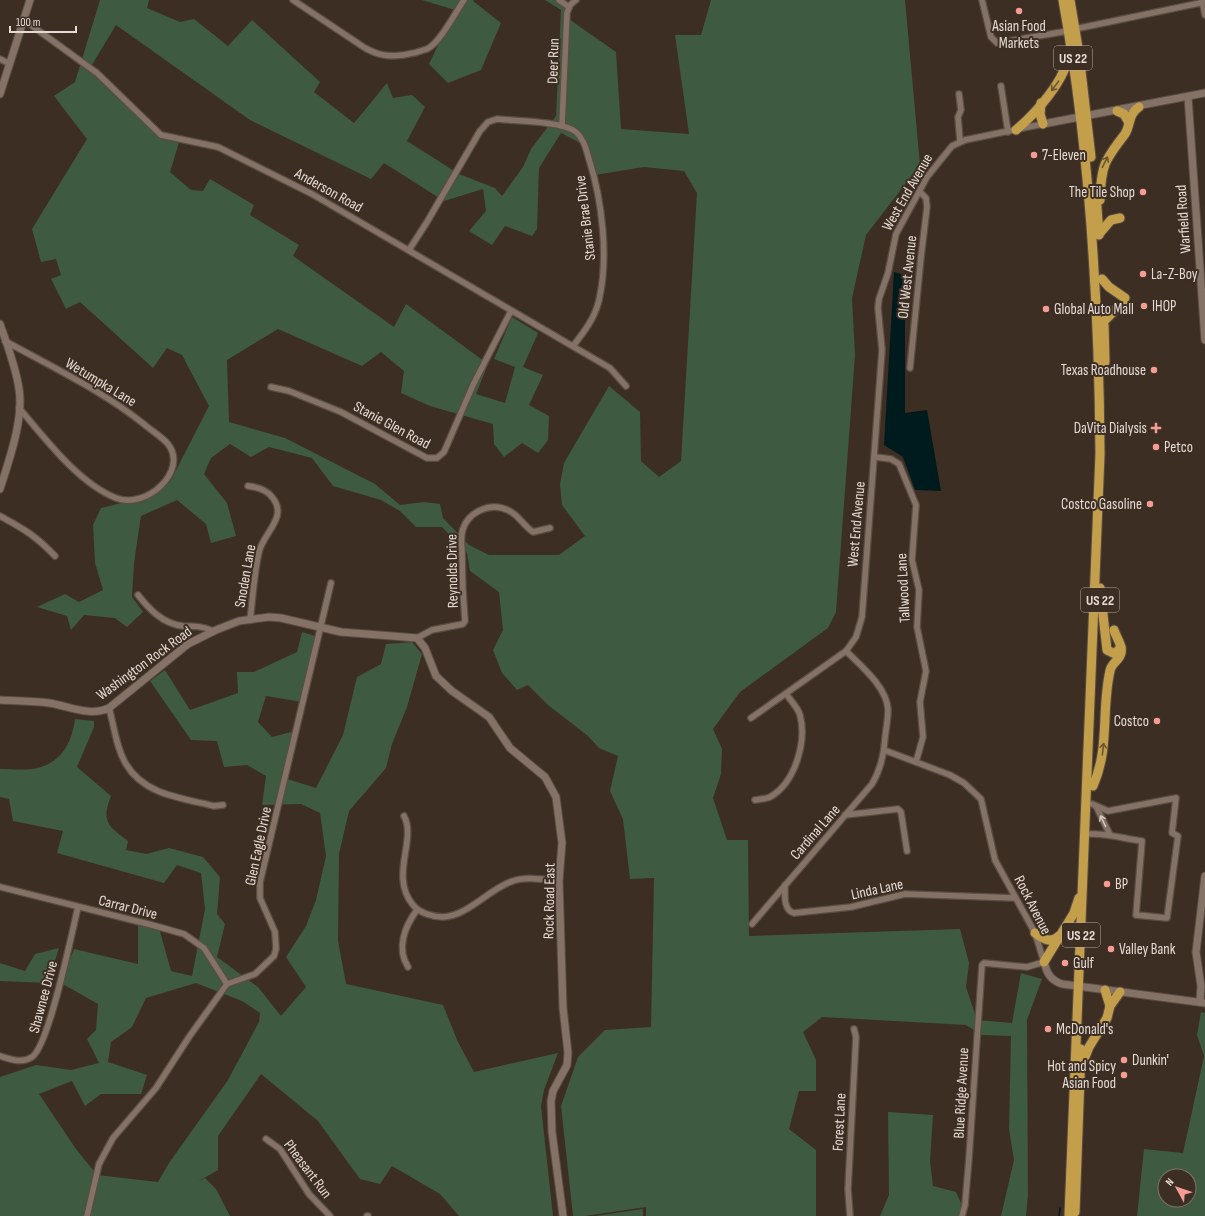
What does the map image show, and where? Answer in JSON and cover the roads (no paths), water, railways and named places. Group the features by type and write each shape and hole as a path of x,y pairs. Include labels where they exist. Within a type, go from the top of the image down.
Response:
{"highway":[{"name":"US 22","path":"1063,0 1072,30 1070,40 1098,214 1104,321 1106,393 1093,786 1094,805 1090,834 1069,1216"},
{"name":"US 22","path":"1070,0 1072,30 1083,116 1095,252 1100,411 1100,454 1083,883 1081,1069 1075,1216"},
{"path":"1012,131 1041,103 1064,73 1068,60 1070,40"},
{"path":"1041,103 1040,114 1043,124"},
{"path":"1098,214 1102,168 1128,129 1128,121 1134,110 1139,107"},
{"path":"1117,110 1124,114 1128,121"},
{"path":"1099,234 1111,220 1120,218"},
{"path":"1102,279 1126,302 1104,321"},
{"path":"1100,588 1107,650 1115,654 1121,647"},
{"path":"1093,786 1102,759 1110,670 1112,665 1120,656 1121,647 1114,630"},
{"path":"1044,962 1074,913 1083,883"},
{"path":"1035,933 1046,940 1053,940 1060,935"},
{"path":"1105,990 1110,1006"},
{"path":"1081,1069 1089,1047 1107,1018 1110,1006 1120,992"}],"street":[{"path":"0,94 30,0"},
{"path":"293,0 365,48 387,57 412,54 431,47 464,0"},
{"path":"559,0 569,7 576,0"},
{"path":"982,0 991,37 997,43 1072,30 1203,2 1205,15"},
{"name":"Deer Run","path":"562,125 566,30 569,7"},
{"name":"Anderson Road","path":"24,20 97,73 161,135 209,143 229,151 312,194 610,368 626,386"},
{"path":"0,59 10,64"},
{"path":"1001,86 1012,131"},
{"name":"West End Avenue","path":"752,718 846,651 856,637 862,617 875,457 882,350 879,299 888,274 896,234 938,161 952,146 960,142 1083,116 1139,107 1205,93"},
{"path":"959,94 961,110 958,117 960,142"},
{"name":"Warfield Road","path":"1188,97 1205,340"},
{"name":"Stanie Brae Drive","path":"409,250 427,222 470,147 480,131 488,122 497,119 562,125 576,131 583,139 596,188 603,243 602,280 599,300 591,321 572,346"},
{"name":"Old West Avenue","path":"910,368 920,257 927,207 926,198 920,191"},
{"name":"Stanie Glen Road","path":"271,386 289,391 341,412 406,449 427,458 437,458 444,452 473,385 511,310"},
{"path":"0,324 20,389 19,408 8,463 0,489"},
{"name":"Wetumpka Lane","path":"5,340 124,408 167,443 174,456 174,465 159,489 150,495 133,501 115,498 82,476 57,452 19,408"},
{"name":"Tallwood Lane","path":"875,457 888,458 899,464 916,504 912,560 919,590 917,627 926,671 920,702 924,737 916,762"},
{"name":"Snoden Lane","path":"248,486 261,488 269,493 276,503 278,512 275,522 259,551 250,620"},
{"name":"Reynolds Drive","path":"418,638 432,630 463,624 465,621 462,572 462,534 465,524 471,518 485,508 494,506 510,511 533,532 550,528"},
{"path":"0,516 39,538 55,556"},
{"name":"Glen Eagle Drive","path":"227,984 255,974 274,956 276,949 275,932 260,898 259,890 331,583"},
{"path":"138,595 159,617 178,625 198,626 213,632"},
{"name":"Washington Rock Road","path":"0,700 50,704 96,712 109,708 188,644 229,624 269,617 286,618 320,627 361,635 375,634 418,638"},
{"name":"Rock Road East","path":"418,638 425,648 436,676 443,683 489,717 510,748 545,777 556,797 561,821 562,860 559,881 562,1008 568,1053 567,1065 553,1091 551,1101 552,1132 563,1216"},
{"path":"846,651 869,675 883,693 888,711 884,750"},
{"path":"755,800 769,798 778,790 797,763 802,747 803,729 800,714 787,694"},
{"path":"109,708 126,764 144,784 161,793 214,806 223,805"},
{"name":"Rock Avenue","path":"884,750 950,775 972,790 981,799 995,860 1035,933 1049,975 1056,982 1081,987 1202,1003"},
{"name":"Cardinal Lane","path":"752,924 872,784 879,774 884,750"},
{"path":"1090,834 1104,833 1142,841 1136,915 1167,918 1178,836 1172,833 1176,798 1108,811 1094,805"},
{"path":"1094,805 1110,835"},
{"path":"845,815 898,809 901,812 906,852"},
{"path":"404,816 407,826 403,885 408,897 417,910 435,916 450,916 461,912 512,881 524,879 559,881"},
{"path":"1202,1003 1196,952 1205,876"},
{"name":"Linda Lane","path":"784,885 786,906 791,913 851,907 904,894 1015,898"},
{"name":"Carrar Drive","path":"0,887 184,934 204,948 227,984"},
{"name":"Shawnee Drive","path":"0,1056 20,1061 26,1060 33,1057 41,1047 60,982 78,907"},
{"path":"408,967 403,956 404,934 407,924 417,910"},
{"name":"Blue Ridge Avenue","path":"962,1216 965,1205 969,1158 980,971 984,963 1027,967 1044,962"},
{"path":"86,1216 99,1164 113,1138 156,1088 189,1037 227,984"},
{"name":"Forest Lane","path":"850,1216 848,1189 856,1037 854,1029"},
{"name":"Pheasant Run","path":"266,1139 280,1149 309,1194 330,1216"}],"water":[{"path":"894,272 905,275 905,413 927,410 941,491 915,490 903,457 884,445"}],"waterway":[{"path":"1059,1216 1060,1208"}],"place":[{"name":"Asian Food Markets","path":"1019,11"},
{"name":"7-Eleven","path":"1034,155"},
{"name":"The Tile Shop","path":"1143,192"},
{"name":"La-Z-Boy","path":"1143,274"},
{"name":"IHOP","path":"1144,306"},
{"name":"Global Auto Mall","path":"1046,309"},
{"name":"Texas Roadhouse","path":"1154,370"},
{"name":"DaVita Dialysis","path":"1156,428"},
{"name":"Petco","path":"1156,447"},
{"name":"Costco Gasoline","path":"1150,504"},
{"name":"Costco","path":"1157,721"},
{"name":"BP","path":"1107,884"},
{"name":"Valley Bank","path":"1111,949"},
{"name":"Gulf","path":"1065,963"},
{"name":"McDonald's","path":"1048,1029"},
{"name":"Dunkin'","path":"1124,1060"},
{"name":"Hot and Spicy Asian Food","path":"1124,1075"}]}
